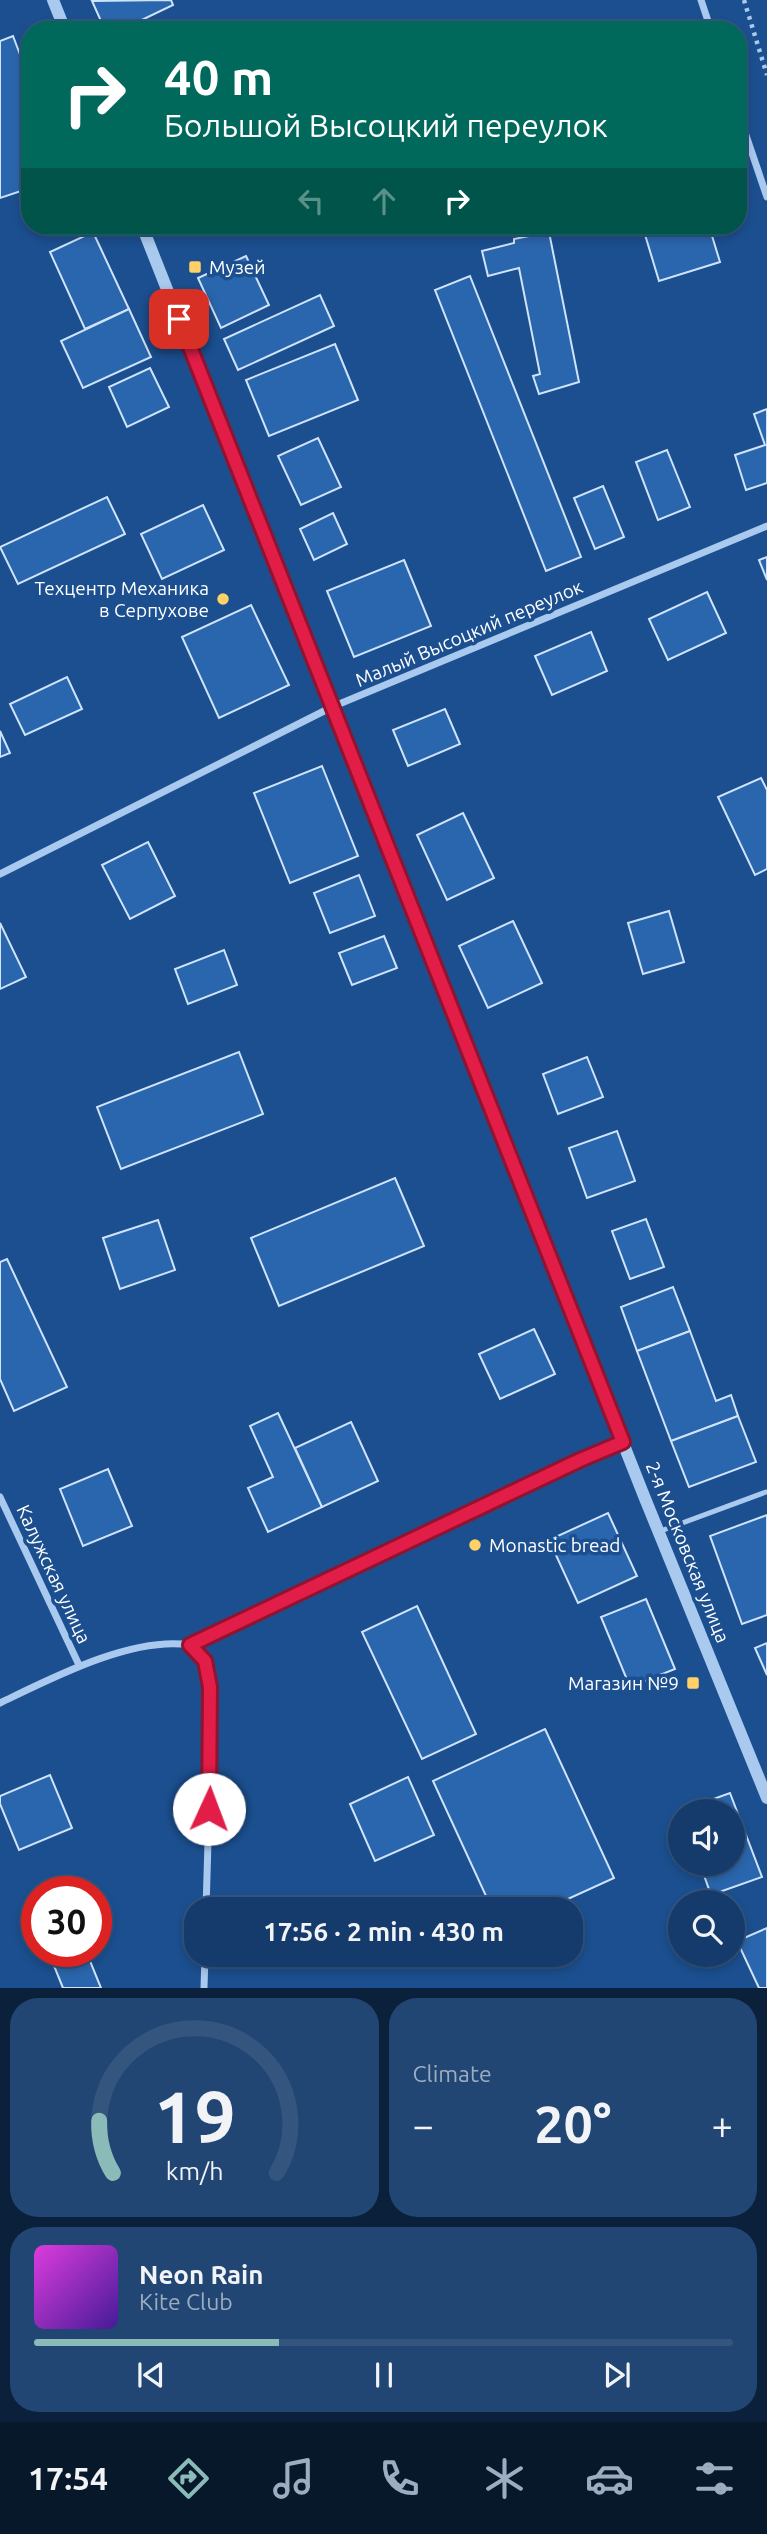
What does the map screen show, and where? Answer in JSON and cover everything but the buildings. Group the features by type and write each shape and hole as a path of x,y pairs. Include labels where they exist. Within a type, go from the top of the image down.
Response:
{"street":[{"path":"54,0 62,21"},
{"path":"701,0 708,21"},
{"path":"747,138 767,197"},
{"name":"2-я Московская улица","path":"146,235 623,1442 767,1798"},
{"name":"Малый Высоцкий переулок","path":"0,874 332,707 767,526"},
{"path":"0,1703 79,1665 170,1642 190,1645 623,1442"},
{"name":"Калужская улица","path":"0,1497 79,1665"},
{"path":"190,1645 205,1661 212,1709 206,1897"},
{"path":"204,1988 205,1967"}],"lane":[{"path":"659,1532 766,1492"}],"path":[{"path":"744,0 767,75"}],"place":[{"name":"Музей","path":"195,267"},
{"name":"Техцентр Механика в Серпухове","path":"223,599"},
{"name":"Monastic bread","path":"475,1545"},
{"name":"Магазин №9","path":"693,1683"}],"route":[{"path":"179,319 623,1442 190,1645 205,1661 210,1687 212,1709 209,1809"}]}
